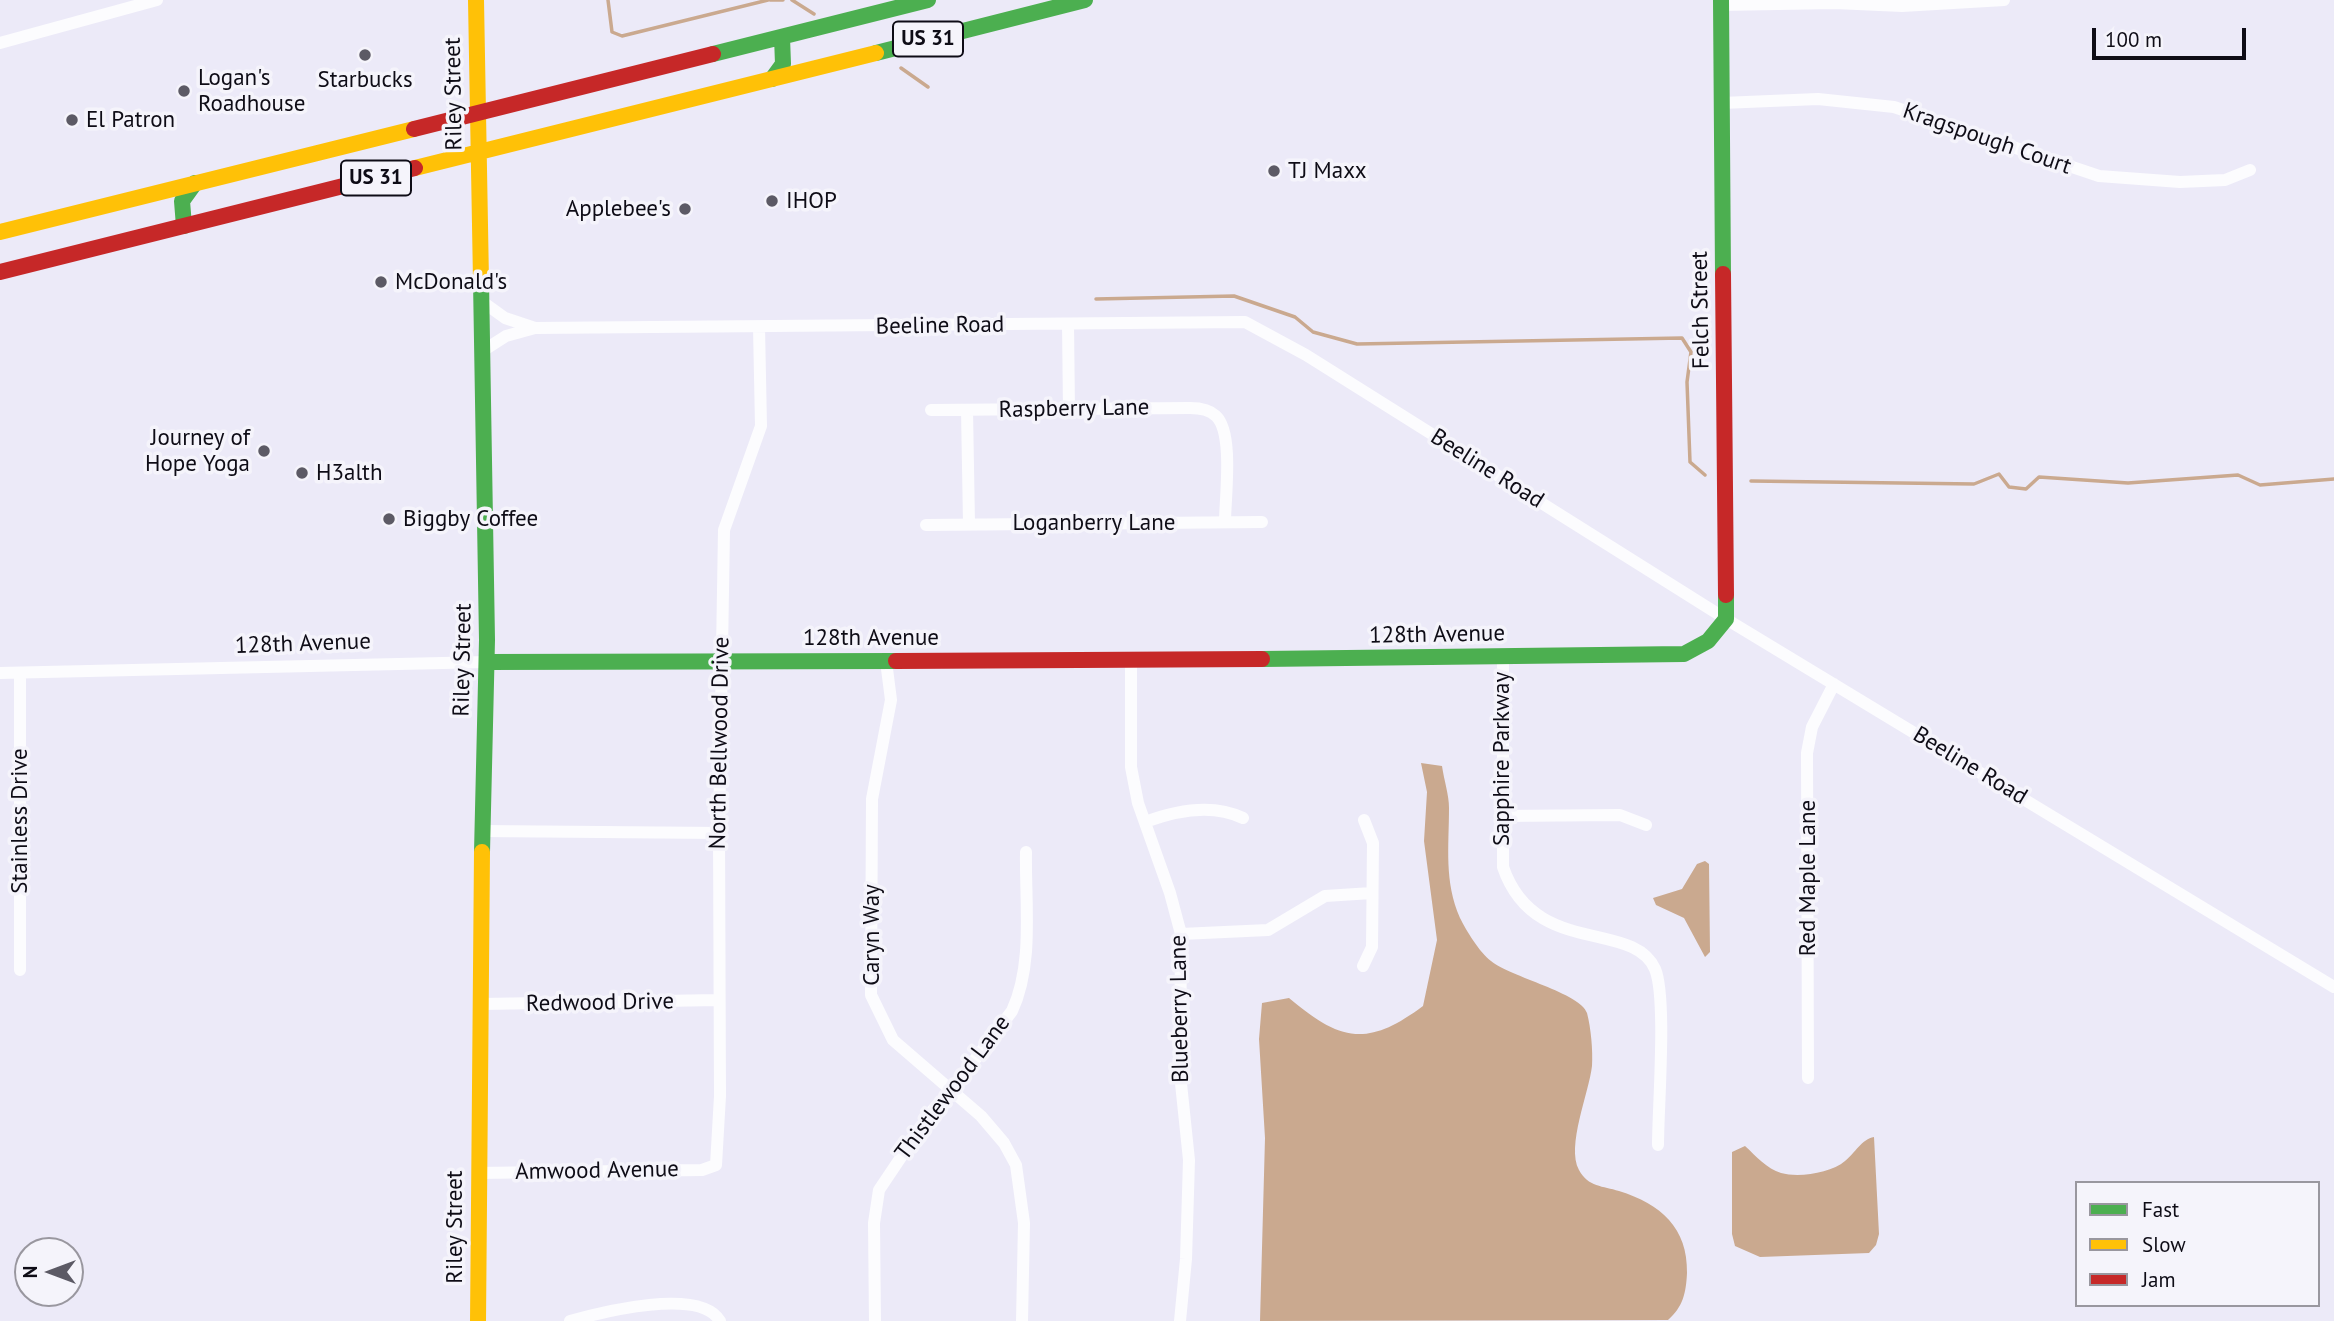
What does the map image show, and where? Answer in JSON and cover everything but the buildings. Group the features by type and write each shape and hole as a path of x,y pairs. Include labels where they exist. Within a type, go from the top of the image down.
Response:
{"main road":[{"name":"Riley Street","path":"476,0 487,662 482,831 478,1321"},
{"name":"US 31","path":"0,232 928,0"},
{"name":"US 31","path":"0,272 1085,0"},
{"name":"Felch Street","path":"1721,2 1726,619"},
{"path":"772,79 785,57 782,37"},
{"path":"184,226 182,201 195,183"},
{"name":"128th Avenue","path":"487,662 1131,661 1684,654 1699,650 1710,641 1726,619"}],"street":[{"path":"0,43 157,0"},
{"path":"1721,2 1902,6 2004,0"},
{"name":"Kragspough Court","path":"1722,103 1818,99 1894,107 2099,176 2180,182 2214,181 2225,180 2249,170"},
{"name":"Beeline Road","path":"480,300 505,318 535,328"},
{"name":"Beeline Road","path":"481,352 506,336 535,328 1245,322 1306,355 1726,619 2334,987"},
{"path":"1069,324 1069,410"},
{"name":"North Bellwood Drive","path":"716,1165 720,1096 719,833 724,530 761,426 759,327"},
{"name":"Raspberry Lane","path":"931,410 1190,408 1215,415 1221,423 1226,442 1225,522"},
{"path":"967,410 968,523"},
{"name":"Loganberry Lane","path":"926,525 1262,522"},
{"name":"Sapphire Parkway","path":"1503,657 1503,867 1513,891 1525,904 1553,925 1636,947 1656,972 1659,1002 1658,1146"},
{"name":"Caryn Way","path":"886,661 891,700 872,799 871,995 892,1040 989,1125 1004,1143 1016,1165 1024,1223 1022,1321"},
{"name":"Blueberry Lane","path":"1131,661 1131,767 1145,822 1181,934 1180,1074 1189,1160 1186,1259 1180,1321"},
{"name":"128th Avenue","path":"0,673 487,662"},
{"name":"Stainless Drive","path":"20,673 20,970"},
{"name":"Red Maple Lane","path":"1808,1078 1807,753 1812,727 1834,684"},
{"path":"1145,822 1175,811 1219,810 1243,818"},
{"path":"1501,816 1620,815 1646,825"},
{"path":"1363,966 1373,947 1373,843 1364,820"},
{"path":"482,831 719,833"},
{"name":"Thistlewood Lane","path":"874,1321 874,1223 879,1189 932,1111 951,1091 1012,1011 1019,996 1024,961 1026,852"},
{"path":"1181,934 1268,930 1325,896 1372,893"},
{"name":"Redwood Drive","path":"482,1004 719,1000"},
{"name":"Amwood Avenue","path":"478,1173 702,1170 716,1165"},
{"path":"570,1321 601,1317 617,1308 699,1305 717,1316"}],"shaded area":[{"path":"1421,763 1442,766 1449,803 1448,864 1452,891 1460,918 1474,941 1487,957 1500,967 1559,992 1582,1006 1587,1013 1592,1066 1577,1134 1576,1160 1579,1170 1587,1180 1647,1203 1669,1220 1677,1231 1686,1257 1687,1280 1680,1305 1668,1320 1260,1321 1265,1138 1259,1039 1262,1003 1289,998 1324,1024 1355,1034 1386,1028 1423,1006 1437,940 1424,841 1427,792"},
{"path":"1705,861 1709,864 1710,952 1705,957 1684,918 1656,905 1653,898 1682,889 1697,864"},
{"path":"1874,1137 1879,1234 1876,1245 1869,1253 1760,1257 1735,1246 1732,1234 1732,1152 1745,1146 1776,1171 1805,1175 1839,1165 1862,1143"}],"waterway":[{"path":"608,0 612,32 622,36 768,0"},
{"path":"770,0 783,0"},
{"path":"792,0 814,14"},
{"path":"901,68 928,87"},
{"path":"1096,299 1234,296 1295,317 1313,332 1357,344 1682,338 1691,352 1687,382 1690,462 1705,475"},
{"path":"1751,481 1974,484 1999,474 2009,487 2026,489 2039,477 2128,483 2238,475 2260,485 2334,479"}],"traffic: fast":[{"path":"713,54 928,0"},
{"path":"876,53 1085,0"},
{"path":"1721,0 1723,274"},
{"path":"772,79 783,64 782,37"},
{"path":"184,226 182,201 195,183"},
{"path":"481,281 487,640 482,852"},
{"path":"1262,659 1684,654 1708,641 1726,619 1726,595"},
{"path":"487,662 896,661"}],"traffic: slow":[{"path":"476,0 481,281"},
{"path":"415,168 876,53"},
{"path":"0,232 414,129"},
{"path":"478,1321 482,852"}],"traffic: jam":[{"path":"414,129 713,54"},
{"path":"0,272 415,168"},
{"path":"1723,274 1726,595"},
{"path":"896,661 1262,659"}],"place":[{"name":"Starbucks","path":"365,55"},
{"name":"Logan's Roadhouse","path":"184,91"},
{"name":"El Patron","path":"72,120"},
{"name":"TJ Maxx","path":"1274,171"},
{"name":"IHOP","path":"772,201"},
{"name":"Applebee's","path":"685,209"},
{"name":"McDonald's","path":"381,282"},
{"name":"Journey of Hope Yoga","path":"264,451"},
{"name":"H3alth","path":"302,473"},
{"name":"Biggby Coffee","path":"389,519"}]}
